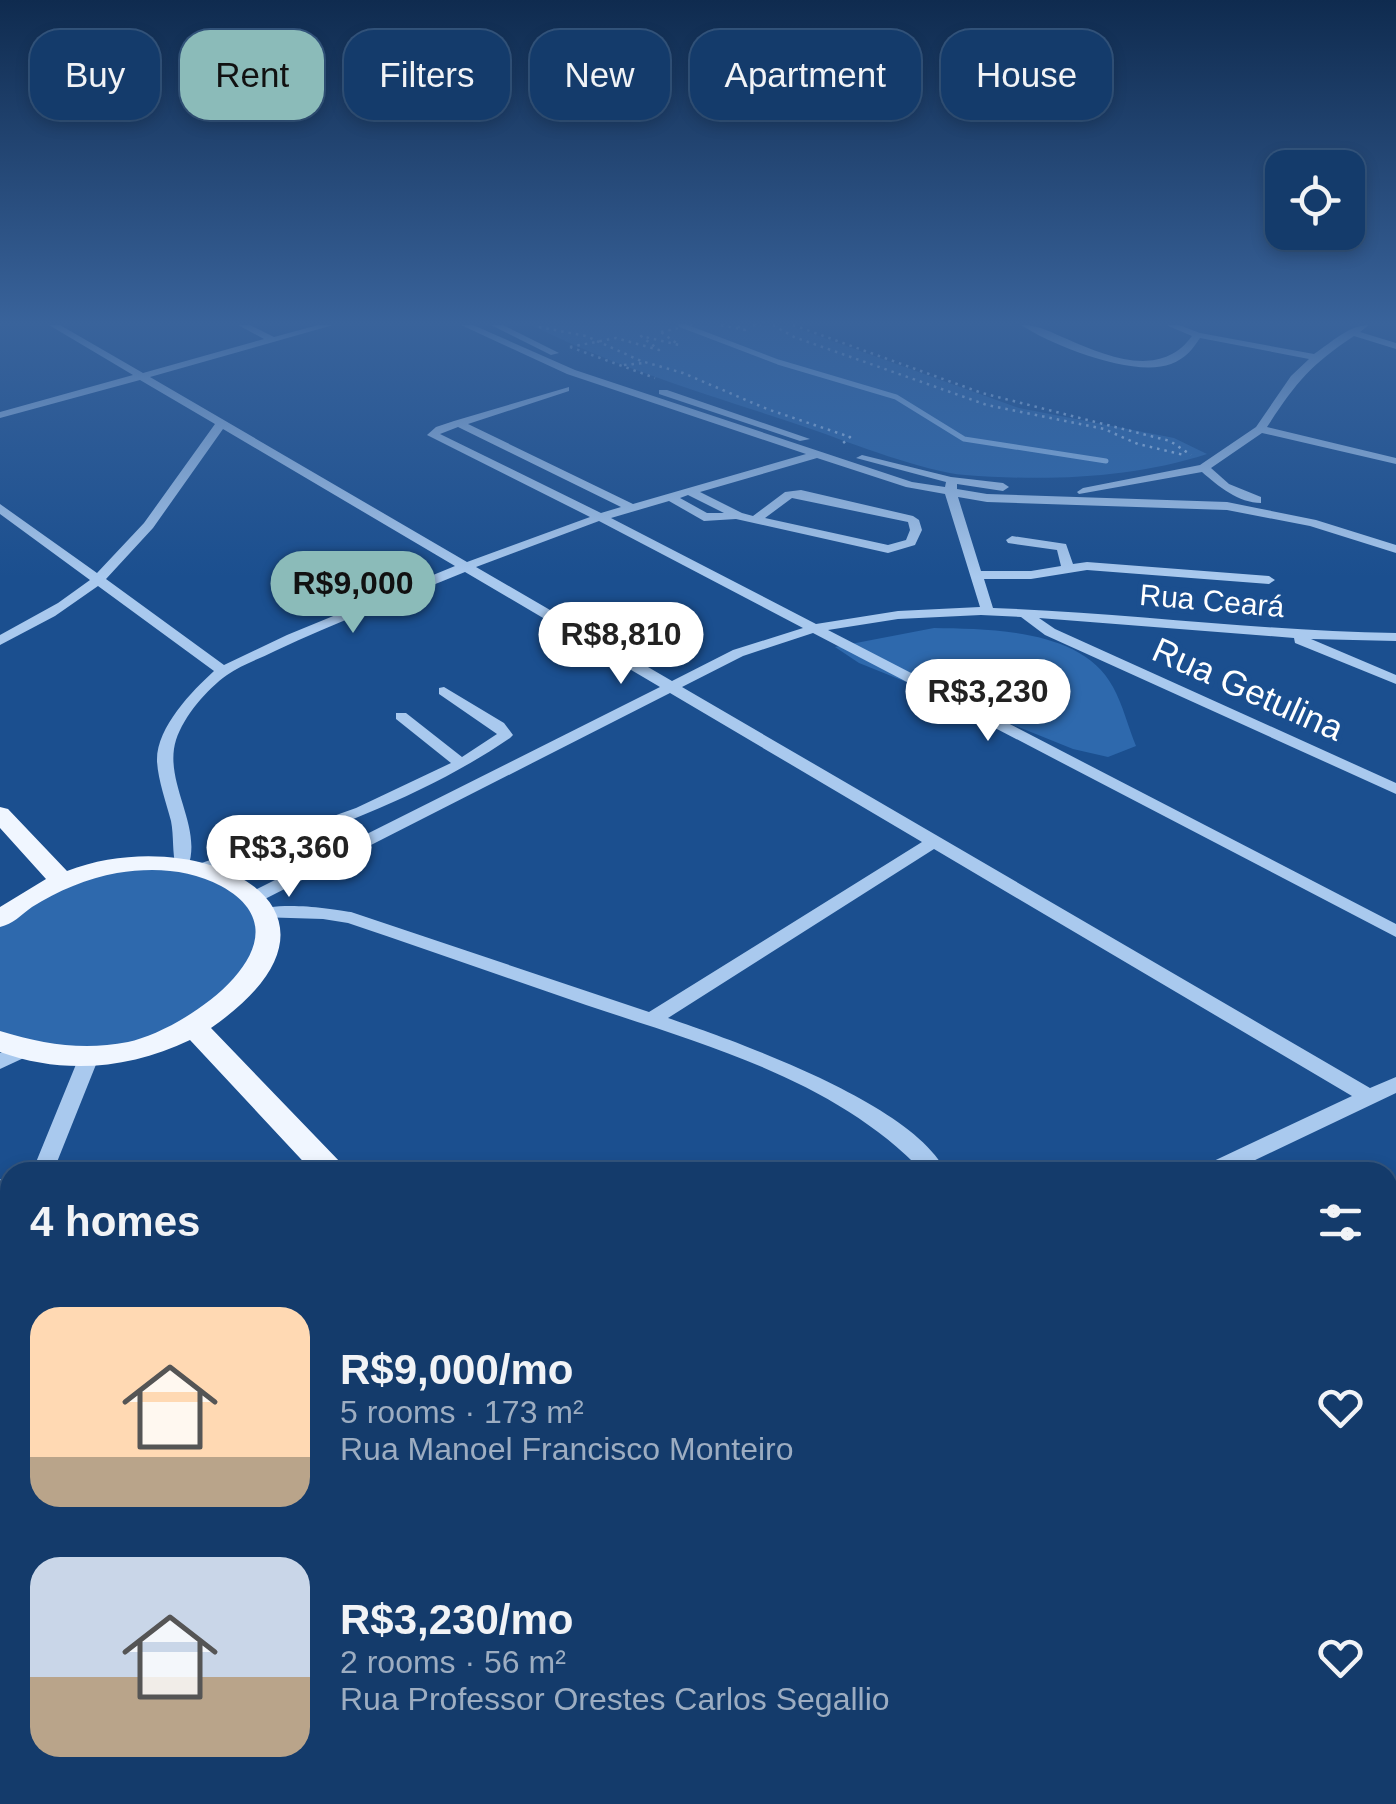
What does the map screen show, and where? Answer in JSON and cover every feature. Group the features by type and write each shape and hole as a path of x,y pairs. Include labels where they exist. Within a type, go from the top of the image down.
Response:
{"main road":[{"path":"0,814 62,882"},
{"path":"0,919 62,882 96,870 140,863 192,866 228,878 260,905 267,938 258,967 235,996 193,1026 128,1051 90,1057 7,1051"},
{"path":"193,1026 322,1162"}],"street":[{"path":"197,409 1370,1097"},
{"path":"505,409 432,436 600,517 1396,931"},
{"path":"681,409 816,455 1024,501 1257,500"},
{"path":"717,409 834,444 951,487 1189,499 1312,523 1396,549"},
{"path":"1083,492 1204,468 1260,429 1274,409"},
{"path":"0,641 54,611 96,581 168,499 221,423"},
{"path":"458,424 632,508"},
{"path":"1260,429 1396,460"},
{"path":"444,691 500,726 505,734 462,764 362,811 192,866 165,760 169,738 196,695 223,671 292,638 467,566 600,517 816,455 834,444"},
{"path":"1189,499 1204,468"},
{"path":"1204,468 1224,486 1257,500 1396,540"},
{"path":"951,487 988,612"},
{"path":"690,492 738,516 755,520 888,549 911,542 916,530 914,520 800,494 789,494 755,520"},
{"path":"671,498 704,517 738,516"},
{"path":"0,508 223,671"},
{"path":"1012,540 1062,546 1068,570"},
{"path":"974,571 1046,572 1101,566 1269,580"},
{"name":"Rua Ceará","path":"260,905 669,688 773,638 859,621 988,612 1288,635 1396,637"},
{"name":"Rua Getulina","path":"1024,614 1050,632 1396,790"},
{"path":"1288,635 1396,680"},
{"path":"401,716 462,764"},
{"path":"651,1020 935,841"},
{"path":"260,905 351,918 651,1020 798,1077 866,1110 920,1150 929,1162"},
{"path":"46,1162 90,1057"},
{"path":"1241,1162 1396,1084"}],"path":[{"path":"769,409 844,433 850,439 834,444"},
{"path":"1007,409 1104,429 1192,459 1181,462"},
{"path":"1044,409 1170,440 1198,460 1187,464"},
{"path":"750,410 822,434 834,444 858,448"},
{"path":"786,432 803,429 849,449"}],"shaded area":[{"path":"751,409 1025,409 1174,438 1207,454 1148,469 1087,476 965,475 930,469"},
{"path":"934,628 1033,636 1080,653 1099,668 1113,687 1136,746 1108,757 1073,749 859,663 835,647"},
{"path":"140,863 235,880 267,938 235,996 128,1051 0,1041 0,919 62,881"}],"waterway":[{"path":"916,409 964,439 1106,461"}]}
